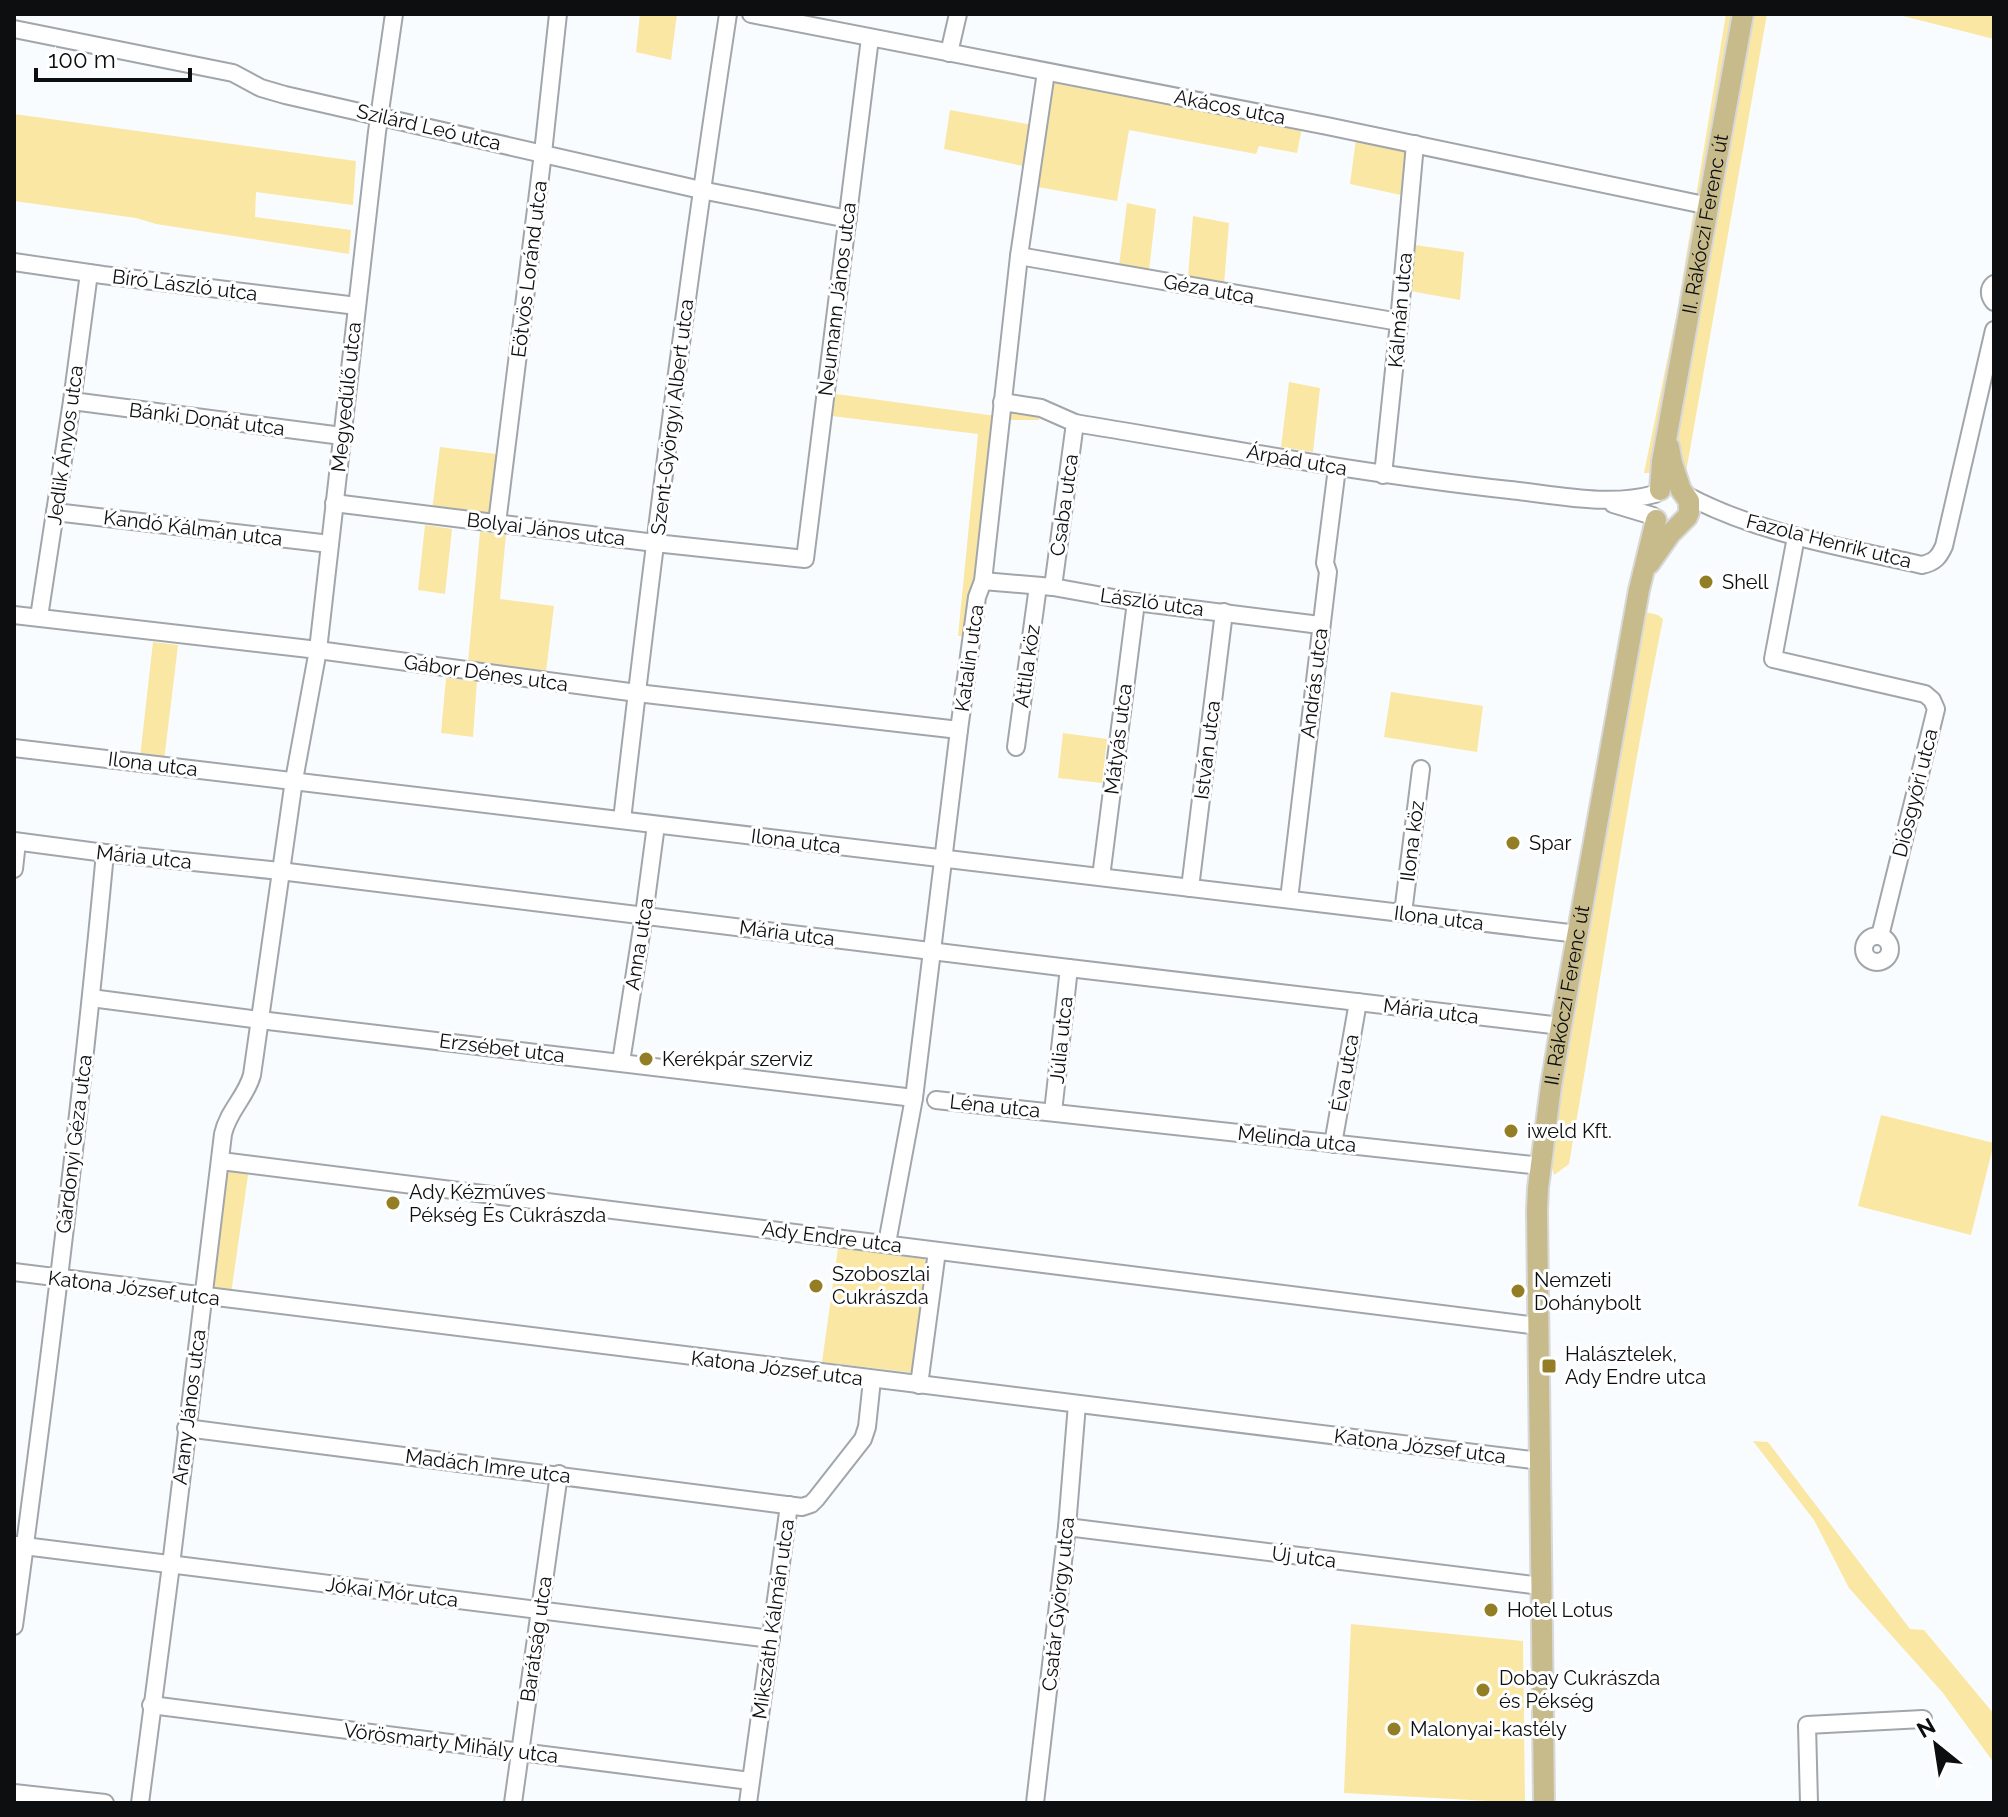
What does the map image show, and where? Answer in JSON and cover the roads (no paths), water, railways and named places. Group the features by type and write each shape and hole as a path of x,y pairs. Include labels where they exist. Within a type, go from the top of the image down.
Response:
{"main road":[{"name":"II. Rákóczi Ferenc út","path":"1642,577 1690,506 1671,492 1662,462 1743,14"},
{"name":"II. Rákóczi Ferenc út","path":"1544,1803 1537,1210 1541,1166 1561,1026 1654,518 1652,501 1671,492"},
{"path":"1654,518 1662,525 1670,526 1682,521"}],"street":[{"name":"Megyedűlő utca","path":"294,780 318,650 379,116 394,14"},
{"name":"Eötvös Loránd utca","path":"497,523 558,14"},
{"name":"Szent-Györgyi Albert utca","path":"622,820 701,190 728,14"},
{"name":"Akácos utca","path":"751,14 1415,144 1709,206"},
{"path":"949,53 958,14"},
{"name":"Szilárd Leó utca","path":"14,29 233,73 261,88 701,190 848,219"},
{"name":"Neumann János utca","path":"805,559 870,38"},
{"name":"Katalin utca","path":"887,1243 914,1098 959,730 977,597 983,581 1019,256 1046,72"},
{"name":"Kálmán utca","path":"1383,475 1415,144"},
{"name":"Géza utca","path":"1019,256 1399,322"},
{"name":"Bíró László utca","path":"14,262 357,306"},
{"name":"Jedlik Ányos utca","path":"39,617 89,273"},
{"path":"1994,284 1990,295 1994,302"},
{"name":"Fazola Henrik utca","path":"1723,514 1796,537 1922,565 1931,563 1939,557 1944,546 1994,330"},
{"name":"Bánki Donát utca","path":"72,401 342,436"},
{"name":"Árpád utca","path":"1002,402 1041,408 1075,423 1383,475 1596,499 1641,498 1671,492"},
{"name":"Csaba utca","path":"1045,587 1075,423"},
{"name":"András utca","path":"1289,899 1328,572 1325,563 1337,468"},
{"path":"1671,492 1723,514"},
{"name":"Árpád utca","path":"1596,499 1654,518"},
{"name":"Bolyai János utca","path":"334,503 805,559"},
{"name":"Kandó Kálmán utca","path":"55,512 330,544"},
{"path":"1682,521 1698,514 1723,514"},
{"name":"Diósgyőri utca","path":"1796,537 1773,659 1925,694 1936,709 1880,936"},
{"name":"László utca","path":"983,581 1320,625"},
{"name":"Attila köz","path":"1016,747 1045,587"},
{"name":"Mátyás utca","path":"1101,877 1136,602"},
{"name":"István utca","path":"1190,888 1224,612"},
{"name":"Gábor Dénes utca","path":"14,615 959,730"},
{"name":"Ilona utca","path":"14,748 1578,934"},
{"name":"Ilona köz","path":"1403,913 1421,769"},
{"name":"Arany János utca","path":"140,1803 226,1121 249,1087 252,1075 294,780"},
{"name":"Anna utca","path":"621,1062 656,825"},
{"path":"14,869 16,841"},
{"name":"Mária utca","path":"16,841 1561,1026"},
{"name":"Gárdonyi Géza utca","path":"14,1626 19,1546 59,1278 105,853"},
{"name":"Júlia utca","path":"1053,1112 1069,968"},
{"name":"Erzsébet utca","path":"91,998 914,1098"},
{"name":"Éva utca","path":"1333,1144 1358,1002"},
{"name":"Léna utca","path":"936,1100 1053,1112"},
{"name":"Melinda utca","path":"1053,1112 1541,1166"},
{"name":"Ady Endre utca","path":"221,1161 1538,1326"},
{"path":"919,1385 937,1251"},
{"name":"Katona József utca","path":"14,1272 1540,1461"},
{"name":"Mikszáth Kálmán utca","path":"748,1803 789,1505 802,1507 811,1504 863,1439 872,1380"},
{"name":"Csatár György utca","path":"1035,1803 1067,1527 1077,1404"},
{"name":"Madách Imre utca","path":"186,1428 789,1505"},
{"name":"Barátság utca","path":"513,1803 559,1474"},
{"name":"Új utca","path":"1067,1527 1541,1586"},
{"name":"Jókai Mór utca","path":"19,1546 771,1639"},
{"name":"Vörösmarty Mihály utca","path":"151,1705 750,1781"},
{"path":"1809,1803 1807,1725 1923,1719"},
{"path":"14,1793 105,1803"}],"place":[{"name":"Shell","path":"1706,582"},
{"name":"Spar","path":"1513,843"},
{"name":"Kerékpár szerviz","path":"646,1059"},
{"name":"iweld Kft.","path":"1511,1131"},
{"name":"Ady Kézműves Pékség És Cukrászda","path":"393,1203"},
{"name":"Szoboszlai Cukrászda","path":"816,1286"},
{"name":"Nemzeti Dohánybolt","path":"1518,1291"},
{"name":"Halásztelek, Ady Endre utca","path":"1549,1366"},
{"name":"Hotel Lotus","path":"1491,1610"},
{"name":"Dobay Cukrászda és Pékség","path":"1483,1690"},
{"name":"Malonyai-kastély","path":"1394,1729"}]}
